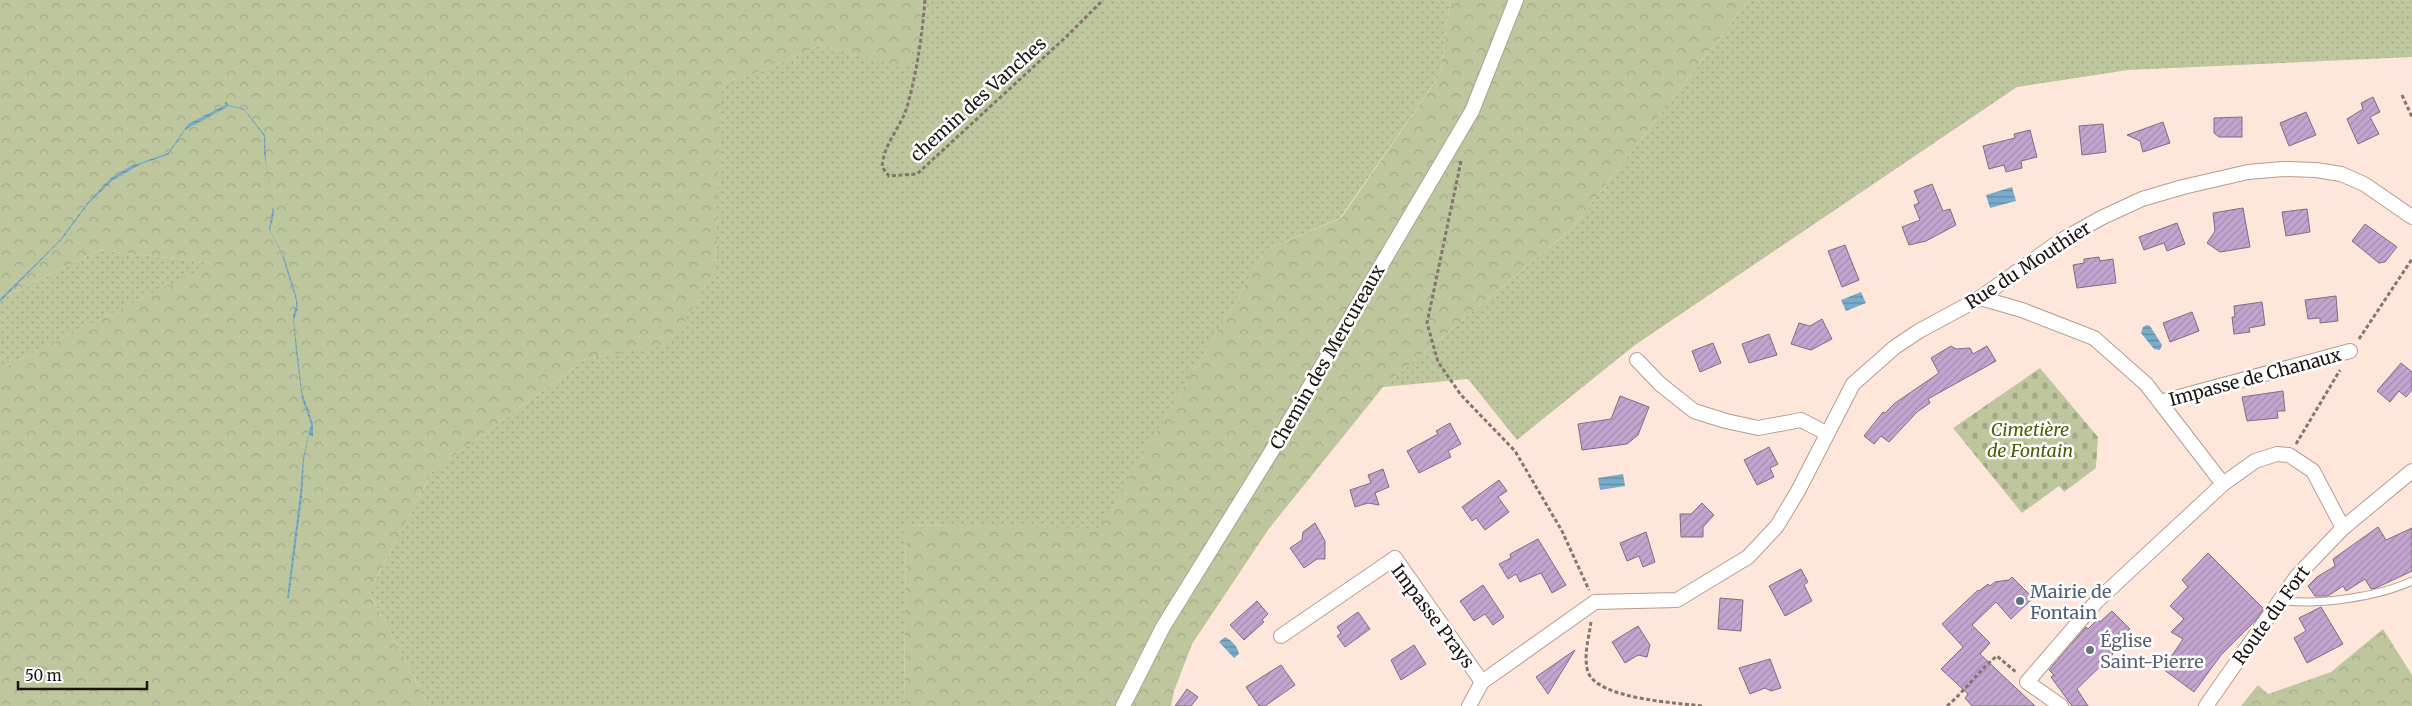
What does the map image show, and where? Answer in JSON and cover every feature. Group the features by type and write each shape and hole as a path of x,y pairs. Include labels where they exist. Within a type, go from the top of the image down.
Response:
{"street":[{"name":"Chemin des Mercureaux","path":"1123,706 1163,628 1270,454 1472,111 1516,0"},
{"name":"Rue du Mouthier","path":"1595,602 1677,600 1748,557 1777,526 1798,491 1826,433 1854,384 1881,359 1919,331 1980,298 2060,241 2134,203 2183,187 2248,172 2283,169 2316,170 2341,174 2364,184 2412,217"},
{"path":"1980,298 2022,310 2094,338 2146,384 2223,484"},
{"name":"Impasse de Chanaux","path":"2160,402 2350,352"},
{"path":"1637,360 1660,384 1694,411 1758,428 1801,420 1826,433"},
{"path":"2061,706 2027,682 2097,601 2223,484 2255,461 2277,454 2289,455 2313,471 2343,528"},
{"name":"Route du Fort","path":"2206,706 2297,576 2343,528 2412,472"},
{"name":"Impasse Prays","path":"1281,636 1394,558 1482,682"},
{"name":"Impasse Prays","path":"1469,706 1482,682 1595,602"}],"lane":[{"path":"2279,600 2299,604 2328,600 2392,590 2412,581"}],"path":[{"name":"chemin des Vanches","path":"926,0 917,61 907,109 882,157 882,167 890,176 917,174 1103,0"},
{"path":"2402,95 2412,116"},
{"path":"1462,159 1427,323 1438,362 1461,395 1515,451 1562,530 1595,602 1586,655 1588,672 1594,682 1613,691 1650,699 1703,706"},
{"path":"1948,706 1964,692 1981,669 1997,656 2027,682"}],"green space":[{"path":"0,0 931,0 906,68 820,45 767,69 721,84 715,270 671,344 586,359 432,472 369,592 429,706 0,706 0,369 213,263 99,250 0,299"},
{"path":"931,0 1450,0 1440,75 1340,218 1266,250 1099,529 906,525 904,706 429,706 369,592 432,472 586,359 671,343 715,270 720,84 767,69 820,45 906,67"},
{"path":"1450,0 1749,0 1572,228 1383,387 1268,530 1192,644 1174,691 1171,706 904,706 906,525 1099,528 1266,250 1341,218 1440,75"},
{"path":"1749,0 2412,0 2412,57 2128,70 2017,87 1635,345 1517,440 1468,379 1383,387 1572,228"},
{"path":"99,250 214,263 0,369 0,299"},
{"name":"Cimetière de Fontain","path":"2040,368 2098,437 2096,468 2064,492 2059,486 2022,513 1953,428"},
{"path":"2383,629 2412,675 2412,706 2241,706 2258,685 2268,694 2331,672"}],"water":[{"path":"225,101 229,105 244,109 265,135 266,163 271,197 264,154 264,136 244,110 229,106 185,130 168,155 141,164 113,180 88,204 63,238 0,302 0,299 59,241 88,202 111,178 131,166 168,153 188,124 225,105"},
{"path":"2012,187 2016,201 1990,208 1986,195"},
{"path":"273,206 274,213 270,230 284,257 296,295 298,306 294,321 302,392 313,424 313,437 309,434 304,460 302,497 289,598 287,598 303,458 311,424 302,399 296,352 293,316 296,300 281,252 269,229"},
{"path":"1861,292 1866,303 1846,311 1841,300"},
{"path":"2150,326 2162,345 2160,350 2154,349 2141,333 2143,327"},
{"path":"1623,474 1625,486 1600,490 1598,478"},
{"path":"1225,637 1237,648 1239,654 1234,658 1219,642"}],"building":[{"path":"2373,97 2380,112 2370,117 2379,134 2358,144 2347,119 2363,109 2361,103"},
{"path":"2306,112 2316,135 2289,146 2280,123"},
{"path":"2242,117 2242,137 2219,137 2214,133 2214,118"},
{"path":"2163,122 2170,143 2143,152 2140,141 2127,135"},
{"path":"2103,124 2106,152 2082,155 2079,126"},
{"path":"2030,130 2037,157 2021,161 2022,168 2006,172 2004,165 1989,169 1983,146 2015,138 2014,134"},
{"path":"1932,184 1943,211 1950,209 1956,225 1926,241 1909,245 1902,227 1920,220 1914,205 1919,203 1914,191"},
{"path":"2243,208 2250,247 2220,252 2207,243 2215,231 2213,213"},
{"path":"2307,209 2310,232 2286,236 2282,212"},
{"path":"2177,223 2185,244 2167,251 2164,243 2144,250 2139,237"},
{"path":"2365,224 2397,247 2385,262 2379,263 2352,241"},
{"path":"1845,245 1859,280 1842,287 1828,251"},
{"path":"2099,257 2100,261 2113,259 2116,283 2077,288 2073,265 2084,263 2084,259"},
{"path":"2336,296 2338,321 2320,323 2320,318 2308,319 2305,300"},
{"path":"2262,302 2265,325 2249,328 2250,332 2234,334 2232,317 2235,317 2234,306"},
{"path":"2192,312 2199,331 2170,342 2163,323"},
{"path":"1822,319 1832,339 1811,350 1791,344 1799,323 1810,326"},
{"path":"1769,334 1777,355 1749,363 1742,344"},
{"path":"1713,343 1721,363 1700,372 1692,351"},
{"path":"1951,346 1956,349 1970,348 1973,354 1987,346 1996,361 1928,399 1930,403 1917,412 1889,442 1881,436 1874,444 1864,436 1883,412 1885,413 1895,403 1939,373 1931,358"},
{"path":"2401,363 2412,372 2412,390 2406,397 2399,391 2390,402 2377,391"},
{"path":"2283,391 2285,411 2277,411 2278,418 2247,421 2242,397"},
{"path":"1620,396 1649,407 1638,435 1627,444 1582,450 1578,424 1611,419"},
{"path":"1450,423 1461,444 1448,451 1451,457 1419,473 1407,451 1438,434 1436,431"},
{"path":"1769,447 1778,464 1770,468 1774,477 1757,485 1744,460"},
{"path":"1383,469 1389,487 1375,493 1379,505 1368,503 1355,507 1350,490 1371,483 1368,475"},
{"path":"1499,480 1507,491 1498,497 1509,512 1485,530 1476,518 1472,521 1462,507"},
{"path":"1702,503 1714,515 1703,527 1703,537 1681,537 1680,514 1691,514"},
{"path":"1315,523 1325,541 1325,559 1317,559 1304,568 1290,548 1302,540 1303,532"},
{"path":"2378,527 2386,540 2412,528 2412,571 2376,588 2371,589 2365,579 2346,591 2343,586 2328,596 2315,596 2308,586 2317,577 2335,566 2333,559"},
{"path":"1646,532 1655,562 1643,567 1639,556 1627,561 1620,543"},
{"path":"1538,539 1566,585 1552,593 1541,573 1520,582 1516,574 1508,579 1499,564 1511,558 1510,554"},
{"path":"2208,553 2264,609 2255,621 2221,655 2194,692 2163,669 2183,639 2171,632 2184,619 2170,606 2188,587 2182,580"},
{"path":"1801,569 1808,582 1804,585 1812,601 1785,616 1769,586"},
{"path":"2012,577 2033,598 2011,619 1996,602 1972,625 1990,643 1980,654 2035,706 1972,706 1965,698 1968,694 1941,669 1963,647 1942,624 1978,590 1988,584 1990,586 1995,582 2009,580"},
{"path":"1483,585 1504,617 1493,625 1485,614 1474,621 1460,601"},
{"path":"1720,598 1743,600 1741,631 1718,629"},
{"path":"1257,601 1268,614 1262,620 1264,622 1244,640 1230,625"},
{"path":"2321,607 2343,644 2307,663 2294,638 2306,631 2299,618"},
{"name":"Église Saint-Pierre","path":"2112,611 2130,629 2117,641 2120,643 2111,652 2113,654 2077,689 2088,706 2072,706 2051,677 2054,675 2049,670 2086,627 2088,629 2098,619 2100,622"},
{"path":"1358,612 1370,629 1345,647 1337,636 1341,633 1337,627"},
{"path":"1638,626 1650,645 1647,657 1638,655 1625,663 1612,642"},
{"path":"1414,645 1426,664 1401,680 1391,660"},
{"path":"1575,650 1548,694 1536,677"},
{"path":"1770,659 1781,688 1771,691 1765,688 1750,694 1739,668"},
{"path":"1281,665 1295,685 1265,706 1259,706 1246,687"},
{"path":"1187,689 1198,697 1191,706 1175,706"}],"place":[{"name":"Mairie de Fontain","path":"2020,601"},
{"name":"Église Saint-Pierre","path":"2090,650"}]}
